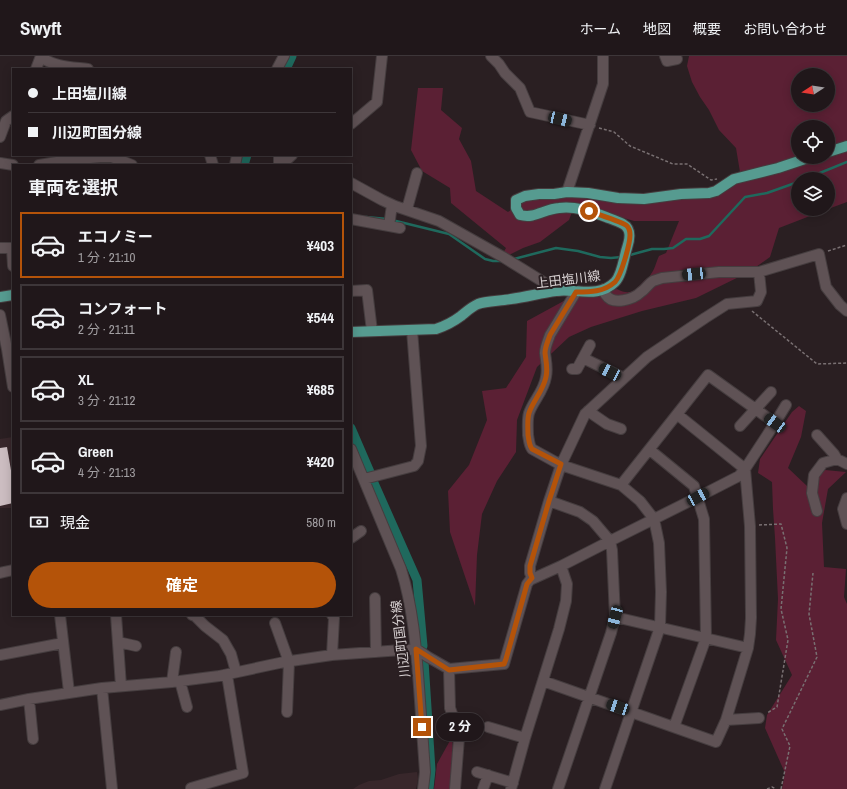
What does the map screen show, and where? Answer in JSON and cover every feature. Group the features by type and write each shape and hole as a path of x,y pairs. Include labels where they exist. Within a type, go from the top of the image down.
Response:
{"main road":[{"path":"835,150 847,146"},
{"name":"上田塩川線","path":"352,332 436,329 447,326 479,304 558,291 586,292 604,289 619,277 628,244 629,231 627,226 589,211 573,207 557,208 532,216 520,215 516,208 516,200 525,196 567,192 588,193 618,198 644,199 681,194 709,193 716,191 734,179 791,164"},
{"path":"0,297 12,294"}],"street":[{"path":"278,68 284,56"},
{"path":"352,123 377,102 382,56"},
{"path":"491,56 520,88 530,112 590,125"},
{"path":"567,192 603,84 603,56"},
{"path":"665,56 666,61 677,59"},
{"path":"36,68 41,57 47,62 80,68"},
{"path":"0,137 6,121 12,117"},
{"path":"281,164 291,156"},
{"path":"45,164 100,157 112,158 129,164"},
{"path":"0,162 12,165"},
{"path":"407,209 417,173"},
{"path":"352,184 382,200 392,209 407,209 439,221 507,259 558,291"},
{"path":"389,225 392,209"},
{"path":"352,219 400,228"},
{"path":"0,248 12,248"},
{"path":"604,289 606,296 610,299 621,301 633,297 654,281 662,278 719,272 759,272 819,254 826,287 840,305 847,311"},
{"path":"532,578 530,566 549,501 561,464 585,414 647,357 705,318 727,304 757,301 761,292 759,272"},
{"path":"352,291 367,290 372,331"},
{"path":"576,292 550,335 545,351 547,369 546,378 529,415 529,446 561,464 621,485 640,501 654,519 659,544 661,592 660,627 605,789"},
{"path":"0,315 12,381"},
{"path":"364,479 414,466 418,461 420,446 412,330"},
{"path":"572,369 577,369 590,344"},
{"path":"583,358 624,378"},
{"path":"621,485 678,415 708,375 775,423"},
{"path":"740,426 771,392"},
{"path":"0,704 69,692 176,682 231,674 332,655 416,649 449,670 504,664 527,584 532,578 561,566 739,476 786,405"},
{"path":"588,411 607,424 621,429"},
{"path":"543,681 716,742 726,720 748,648 750,634 750,526 745,469 678,415"},
{"path":"817,435 837,459 847,464"},
{"path":"650,450 694,486 704,519 706,638 674,727"},
{"name":"川辺町国分線","path":"352,452 401,569 409,598 416,649 425,772 422,789"},
{"path":"818,511 812,492 814,475 823,463 837,459"},
{"path":"847,498 843,509 847,524"},
{"path":"549,501 580,512 593,521 610,541 612,550 615,617 611,634 558,789"},
{"path":"352,537 361,531"},
{"path":"476,772 488,775 512,786 566,601 567,584 561,566"},
{"path":"0,573 12,570"},
{"path":"375,598 376,652"},
{"path":"60,616 69,692"},
{"path":"116,616 121,686"},
{"path":"191,788 243,773 231,674 231,654 223,640 195,616"},
{"path":"332,655 334,618 333,616"},
{"path":"615,617 748,648"},
{"path":"275,623 289,662 287,712"},
{"path":"0,655 64,642"},
{"path":"118,642 136,646"},
{"path":"176,652 176,682 187,708"},
{"path":"449,670 450,708 458,730 459,738 455,789"},
{"path":"102,688 112,789"},
{"path":"30,698 33,739"},
{"path":"726,720 759,718"},
{"path":"488,727 525,738"},
{"path":"483,789 488,775"}],"path":[{"path":"590,125 614,132 630,146 673,164 687,164 711,180 727,178 729,181"},
{"path":"819,254 847,245"},
{"path":"742,302 818,364 847,364"},
{"path":"750,526 781,524 787,548 781,609 788,640 777,707 759,718"},
{"path":"781,789 790,746 782,729 817,657 809,614 813,573"},
{"path":"767,789 772,787 776,789"}],"shaded area":[{"path":"689,56 847,56 847,143 835,147 835,120 791,120 791,160 777,166 740,172 736,148 719,130 692,82 687,66"},
{"path":"418,88 443,88 441,110 462,128 459,139 471,161 476,191 508,212 525,200 538,197 681,196 793,164 835,164 835,152 847,149 847,202 835,207 835,172 791,172 791,216 810,216 779,228 770,257 749,272 696,298 642,311 591,327 569,337 537,367 517,420 516,452 497,481 482,514 477,555 475,606 450,532 448,491 469,465 487,420 482,391 506,388 526,357 527,321 571,297 608,292 617,289 625,292 635,290 654,270 659,256 666,253 679,221 634,221 575,204 569,220 540,242 507,256 503,253 506,248 451,203 450,188 422,171 411,150"},
{"path":"799,406 806,411 801,437 788,468 807,486 825,470 846,472 828,489 822,523 824,567 846,569 844,597 847,604 847,789 782,789 785,773 765,728 767,715 792,675 776,640 778,599 772,482 758,473 760,459 792,412"},
{"path":"12,437 12,508 0,508 0,439"},
{"path":"452,737 454,763 451,789 434,789 437,764"},
{"path":"417,772 418,779 416,789 353,789 369,781 381,780 399,774"}],"building":[{"path":"7,447 12,476 12,503 0,506 0,448"}],"waterway":[{"path":"286,68 292,56"},
{"path":"244,164 247,156"},
{"path":"822,172 847,162"},
{"path":"630,255 652,249 673,248 686,239 700,239 709,236 745,197 767,193 791,184"},
{"path":"366,217 387,219"},
{"path":"392,220 449,234 485,259 503,261"},
{"path":"514,259 556,248 578,251 600,257 621,257"},
{"path":"352,430 370,472"},
{"path":"374,483 417,580 423,646"},
{"path":"424,661 431,770 429,789"}],"route":[{"path":"422,727 416,649 449,670 504,664 506,659 527,584 532,578 530,566 561,464 529,446 529,415 546,378 547,369 545,351 547,343 550,335 576,292 604,289 619,277 630,236 627,226 589,211"}]}
